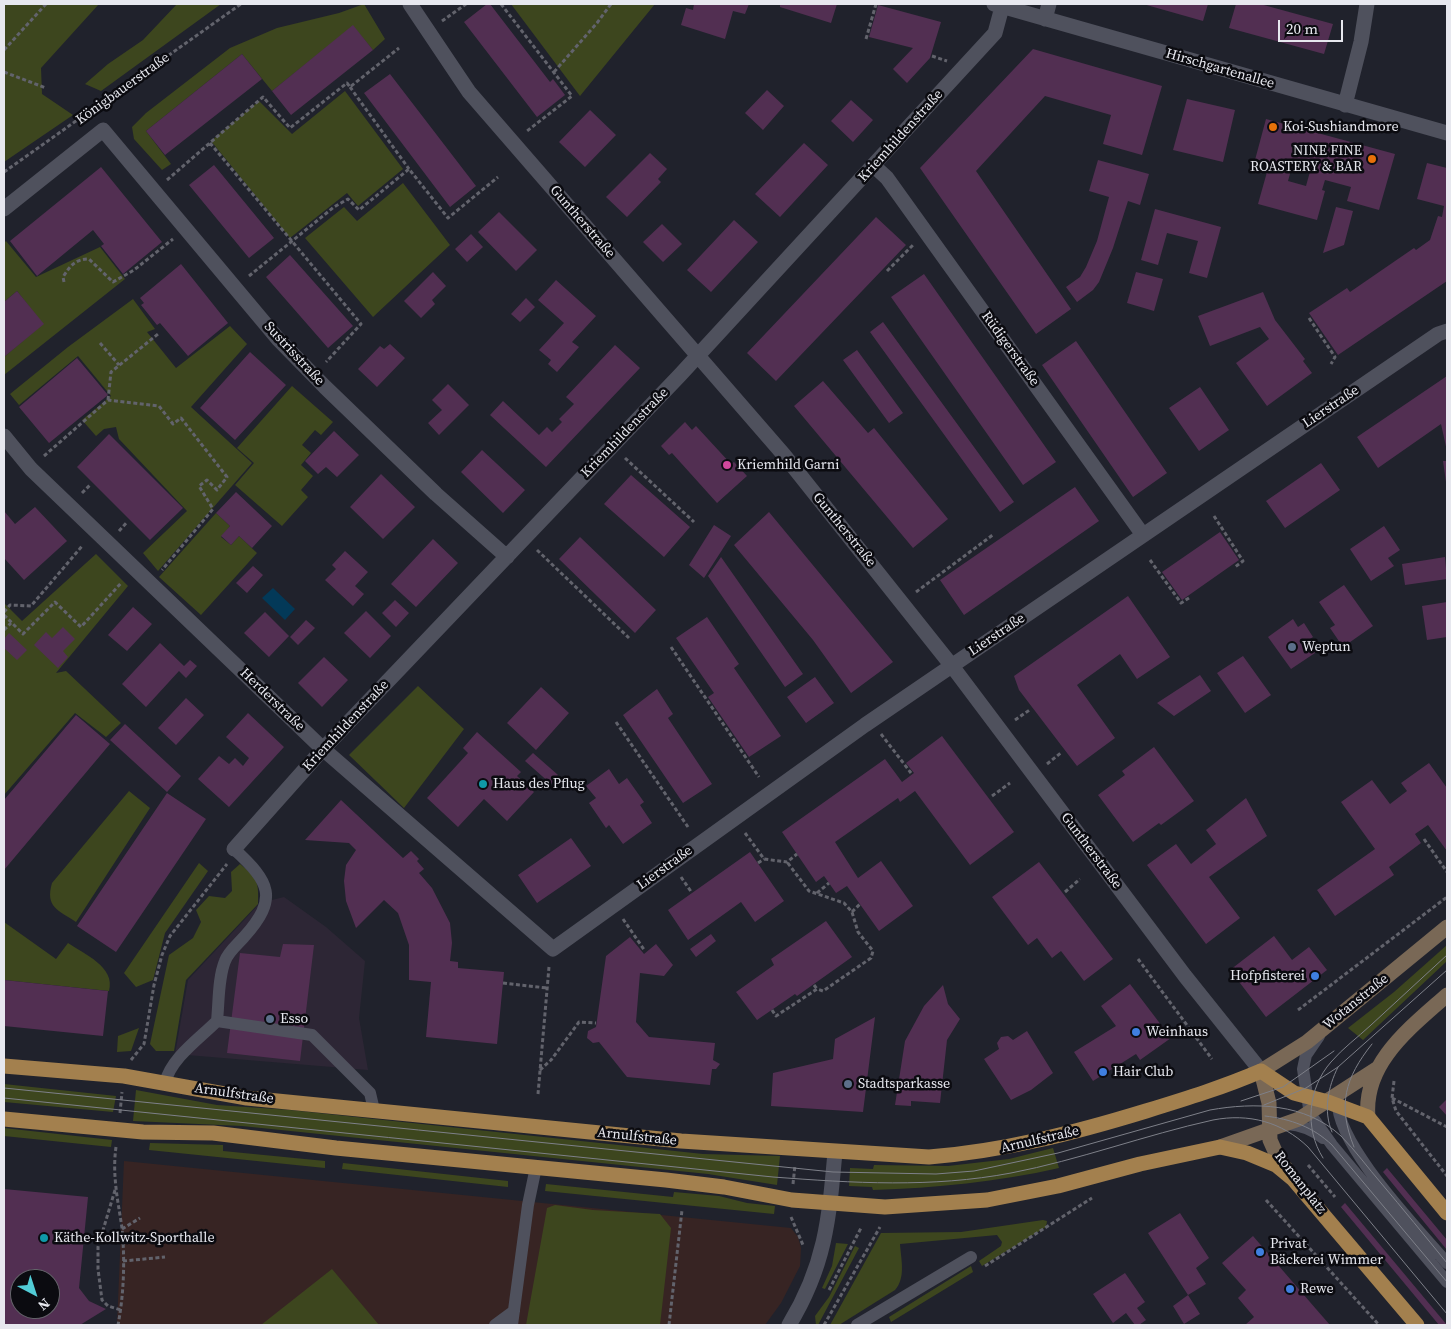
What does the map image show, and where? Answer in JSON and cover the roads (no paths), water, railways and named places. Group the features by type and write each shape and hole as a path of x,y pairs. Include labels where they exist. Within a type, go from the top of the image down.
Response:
{"main road":[{"name":"Wotanstraße","path":"1262,1071 1288,1055 1324,1028 1447,927"},
{"path":"1368,1117 1367,1100 1370,1084 1378,1068 1404,1034 1447,995"},
{"name":"Arnulfstraße","path":"4,1066 124,1076 247,1098 671,1140 930,1157 970,1154 1017,1146 1104,1124 1224,1086 1262,1071"},
{"path":"4,1119 143,1132 213,1133 336,1148 714,1185 792,1200 885,1207 987,1200 1058,1186 1140,1164 1220,1147 1287,1124 1334,1101 1378,1068"},
{"path":"1262,1071 1283,1088 1307,1096 1334,1101 1368,1117 1447,1213"},
{"name":"Romanplatz","path":"1262,1071 1270,1107 1268,1131 1276,1153 1293,1179 1417,1325"},
{"path":"1220,1147 1246,1153 1276,1165 1293,1179"}],"street":[{"name":"Guntherstraße","path":"410,4 470,92 784,455 952,666 1159,942 1262,1071"},
{"path":"1045,20 1049,4"},
{"path":"1344,105 1361,42 1367,4"},
{"name":"Hirschgartenallee","path":"997,5 1344,105 1447,132"},
{"name":"Kriemhildenstraße","path":"232,854 324,749 698,355 995,33 997,5"},
{"name":"Sustrisstraße","path":"103,130 278,339 324,387 436,494 507,557"},
{"name":"Königbauerstraße","path":"4,208 103,130"},
{"name":"Rüdigerstraße","path":"874,166 887,178 928,234 1144,535"},
{"name":"Lierstraße","path":"552,949 872,720 1438,334 1447,331"},
{"name":"Herderstraße","path":"4,436 31,468 95,531 324,749 552,949"},
{"path":"788,1325 812,1281 823,1250 835,1152"}],"lane":[{"path":"165,1083 168,1072 176,1062 217,1021 224,961 262,916 266,890 260,876 232,854"},
{"path":"217,1021 312,1035 370,1093 374,1110"},
{"path":"1324,1028 1306,1056 1304,1069 1311,1112 1332,1145 1447,1282"},
{"path":"1334,1101 1345,1134 1358,1156 1447,1263"},
{"path":"1287,1124 1298,1125 1312,1130 1332,1145"},
{"path":"512,1325 528,1204 536,1167"},
{"path":"857,1325 970,1257"},
{"path":"495,1325 514,1311"}],"water":[{"path":"273,588 295,609 285,620 262,598"}],"tram line":[{"path":"1323,1158 1313,1134 1311,1121 1313,1096 1323,1072 1340,1052 1447,955"},
{"path":"1264,1105 1306,1088 1338,1067 1447,970"},
{"path":"1354,1147 1346,1118 1346,1092 1355,1069 1372,1044"},
{"path":"1241,1101 1283,1087 1334,1051"},
{"path":"1332,1132 1327,1107 1329,1091 1338,1067"},
{"path":"4,1088 833,1172 936,1174 974,1171 1058,1153 1210,1110 1244,1106 1279,1108 1296,1111 1312,1117 1327,1125 1341,1136 1447,1263"},
{"path":"4,1098 773,1177 892,1183 952,1181 1011,1173 1036,1168 1213,1120 1226,1118 1252,1119 1287,1131 1308,1147 1447,1314"},
{"path":"1265,1116 1284,1119 1301,1125 1317,1133 1332,1145 1447,1282"}],"place":[{"name":"Koi-Sushiandmore","path":"1273,127"},
{"name":"NINE FINE ROASTERY & BAR","path":"1372,159"},
{"name":"Kriemhild Garni","path":"727,465"},
{"name":"Weptun","path":"1292,647"},
{"name":"Haus des Pflug","path":"483,784"},
{"name":"Hofpfisterei","path":"1315,976"},
{"name":"Esso","path":"270,1019"},
{"name":"Weinhaus","path":"1136,1032"},
{"name":"Hair Club","path":"1103,1072"},
{"name":"Stadtsparkasse","path":"848,1084"},
{"name":"Käthe-Kollwitz-Sporthalle","path":"44,1238"},
{"name":"Privat Bäckerei Wimmer","path":"1260,1252"},
{"name":"Rewe","path":"1290,1289"}]}
